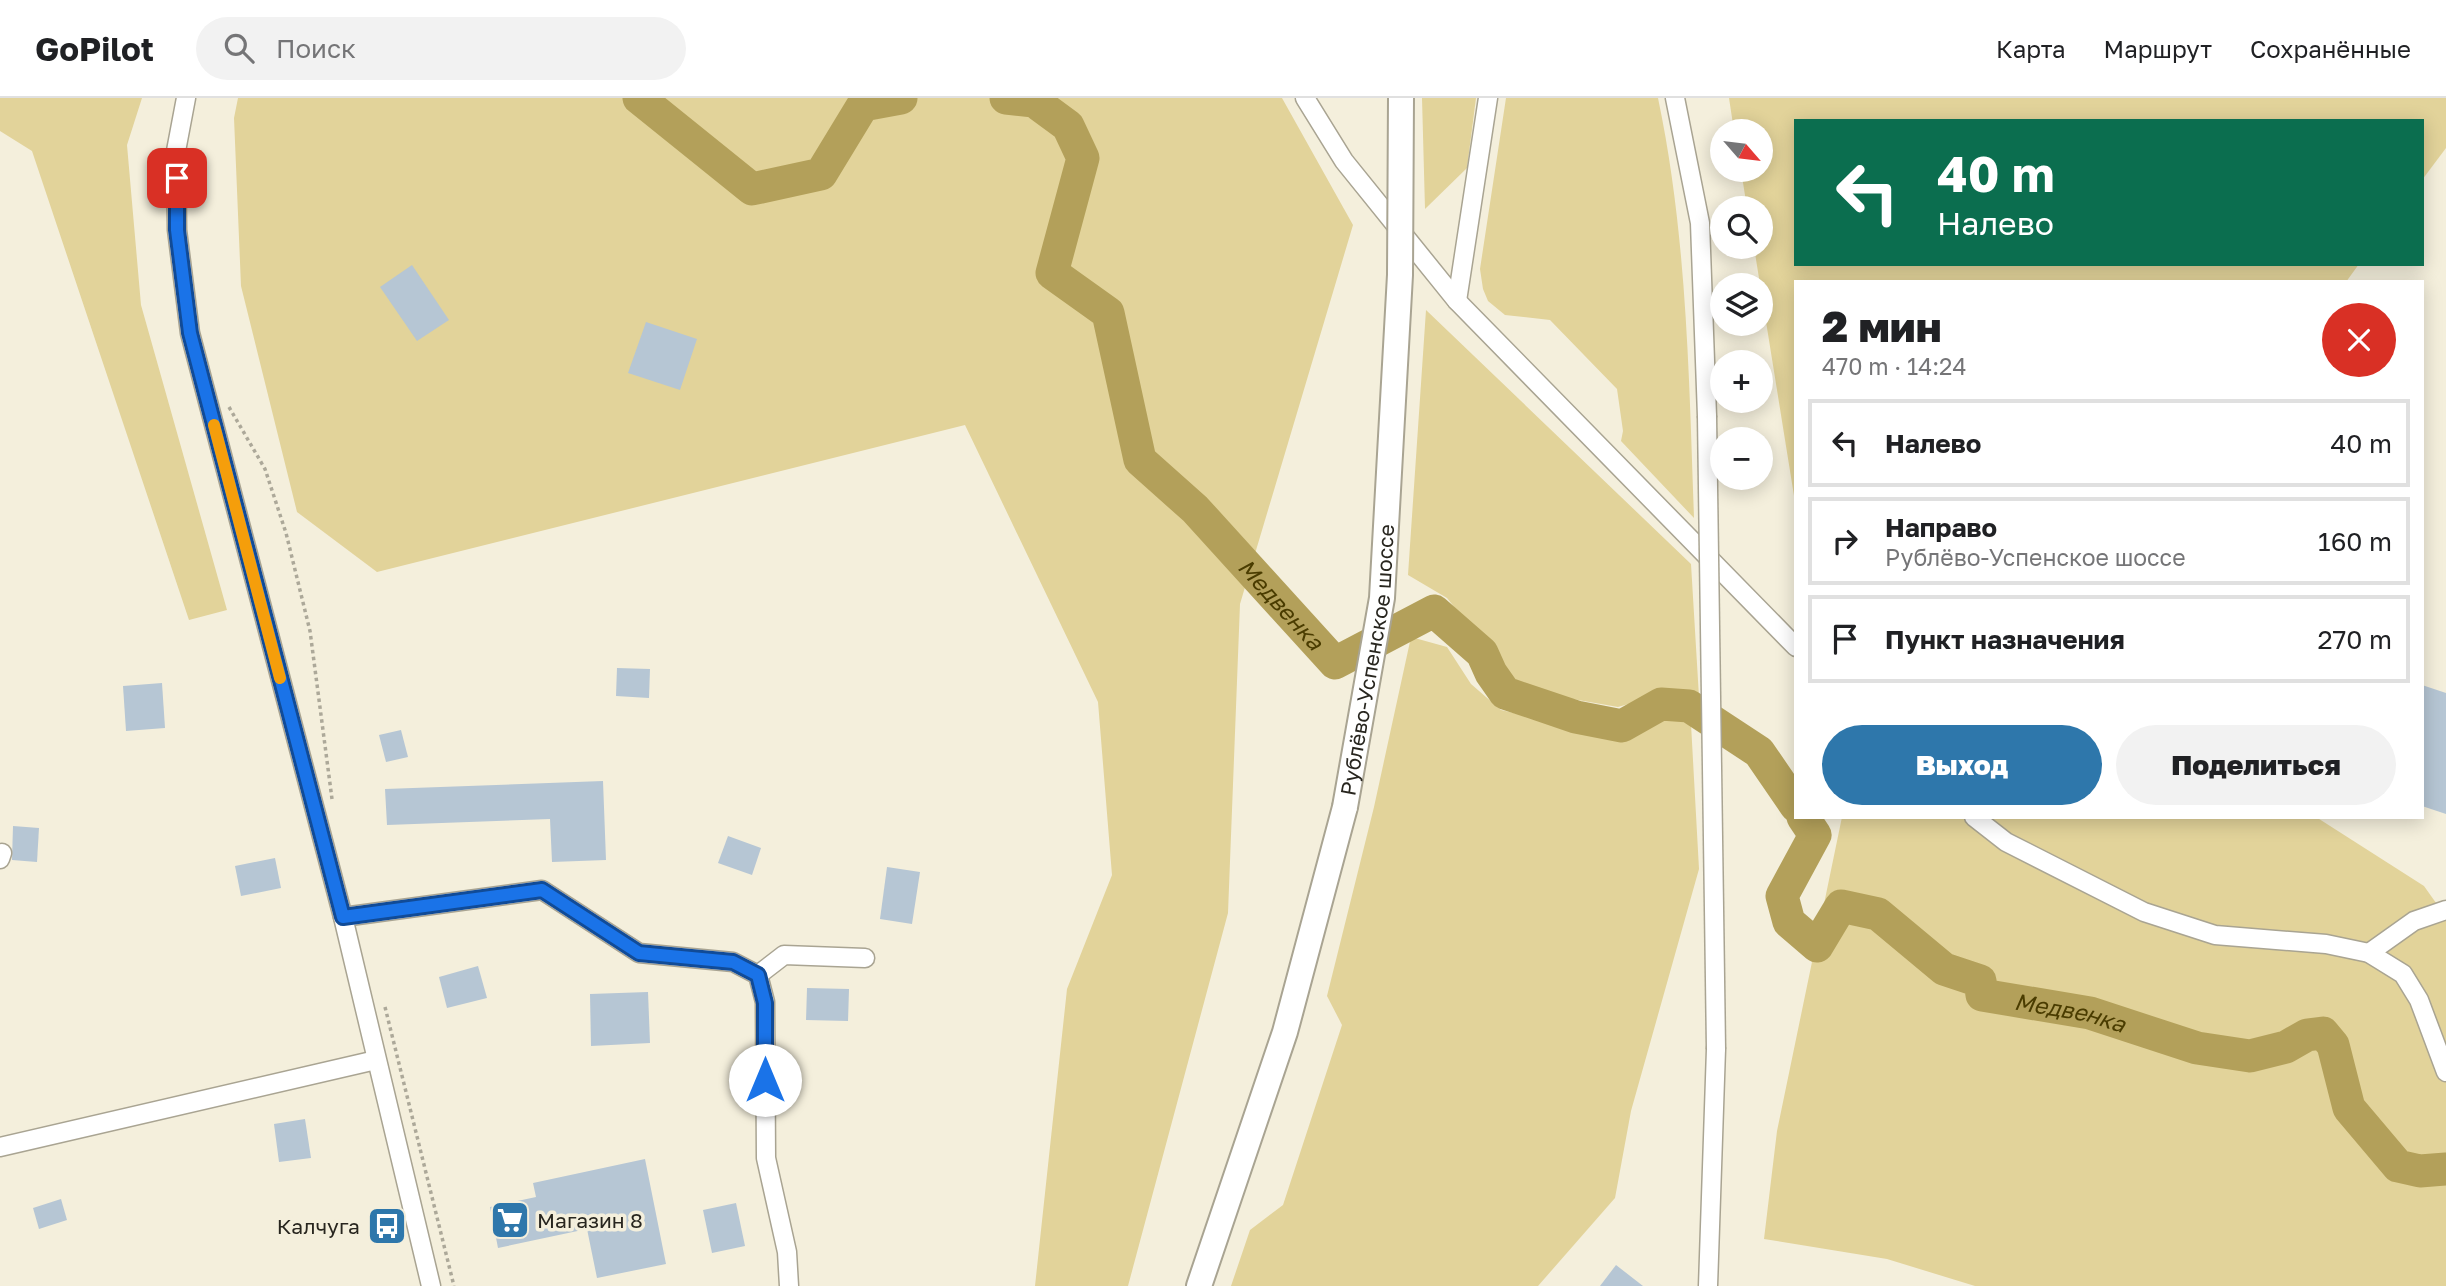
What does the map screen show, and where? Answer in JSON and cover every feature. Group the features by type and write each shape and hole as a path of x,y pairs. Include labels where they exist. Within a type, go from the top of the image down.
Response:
{"main road":[{"name":"Рублёво-Успенское шоссе","path":"1199,1286 1285,1032 1345,807 1382,598 1401,275 1401,98"}],"street":[{"path":"186,98 176,151 177,230 190,333 343,917 431,1286"},
{"path":"1305,98 1344,161 1457,301 1794,645"},
{"path":"1457,301 1488,98"},
{"path":"1675,98 1700,223 1707,415 1716,1049 1708,1286"},
{"path":"1977,819 2006,842 2144,912 2215,935 2326,944 2369,953 2403,974 2419,1000 2446,1072"},
{"path":"343,917 542,890 639,953 733,962 758,975 765,1003 766,1158 788,1252 789,1286"},
{"path":"2369,953 2414,921 2446,910"},
{"path":"758,975 784,955 865,958"},
{"path":"0,1147 376,1060"}],"path":[{"path":"226,397 265,469 286,533 310,631 332,801"},
{"path":"384,1005 454,1286"}],"shaded area":[{"path":"0,98 142,98 127,145 141,305 227,610 189,620 32,151 0,131"},
{"path":"238,98 1282,98 1353,225 1240,604 1228,913 1128,1286 1035,1286 1067,989 1112,875 1098,702 965,425 377,572 297,512 241,286 234,118"},
{"path":"1422,98 1476,98 1467,168 1425,209"},
{"path":"1506,98 1658,98 1668,150 1681,254 1694,518 1621,441 1623,431 1617,389 1550,320 1505,315 1488,301 1480,269"},
{"path":"1729,98 2446,98 2446,148 2424,177 2424,119 1794,119 1794,266 2358,266 2347,280 1794,280 1794,496 1773,365 1773,350 1771,350 1768,336 1773,336 1773,273 1758,273 1756,259 1773,259 1773,196 1745,196 1743,182 1773,182 1773,119 1732,119"},
{"path":"1426,310 1691,564 1699,697 1663,694 1618,707 1521,690 1447,598 1408,575"},
{"path":"1411,637 1447,647 1471,684 1501,710 1623,739 1667,717 1691,724 1699,869 1631,1111 1615,1198 1538,1286 1231,1286 1250,1230 1283,1205 1342,1025 1327,996 1374,807"},
{"path":"1842,819 2319,819 2424,886 2446,917 2446,1286 1975,1286 1887,1259 1764,1239 1777,1131"}],"building":[{"path":"412,265 449,320 417,341 380,287"},
{"path":"646,322 697,339 680,390 628,373"},
{"path":"617,668 650,669 649,698 616,696"},
{"path":"162,683 165,728 126,731 123,686"},
{"path":"2424,686 2446,693 2446,814 2424,807"},
{"path":"401,730 408,757 386,762 379,735"},
{"path":"603,781 606,860 552,862 550,819 387,825 385,789"},
{"path":"13,826 39,828 37,862 12,860"},
{"path":"728,836 761,848 752,875 718,863"},
{"path":"275,858 281,888 241,896 235,866"},
{"path":"887,867 920,872 912,924 880,919"},
{"path":"478,966 487,998 447,1008 439,977"},
{"path":"807,988 849,989 848,1021 806,1020"},
{"path":"648,992 650,1043 591,1046 590,994"},
{"path":"305,1119 311,1158 279,1162 274,1124"},
{"path":"645,1159 666,1264 597,1278 587,1229 498,1248 490,1207 536,1197 533,1183"},
{"path":"61,1199 67,1220 39,1229 33,1208"},
{"path":"736,1203 745,1246 712,1253 703,1210"},
{"path":"1616,1265 1643,1286 1600,1286"}],"waterway":[{"name":"Медвенка","path":"639,98 752,189 821,174 863,105 901,98"},
{"name":"Медвенка","path":"1006,98 1034,101 1068,126 1083,158 1052,273 1108,313 1140,460 1195,509 1335,663 1434,611 1482,653 1491,673 1505,693 1576,717 1622,726 1661,704 1689,706 1759,752 1794,803"},
{"name":"Медвенка","path":"1804,819 1815,835 1782,896 1789,922 1817,946 1841,906 1878,914 1944,969 1980,981 1982,995 2090,1013 2197,1048 2250,1056 2286,1047 2307,1035 2323,1033 2333,1045 2349,1108 2398,1166 2420,1171 2446,1169"}],"slow traffic":[{"path":"214,425 280,678"}],"place":[{"name":"Магазин 8","path":"510,1220"},
{"name":"Калчуга","path":"387,1226"}],"route":[{"path":"177,178 177,230 190,333 343,917 542,890 639,953 733,962 758,975 765,1003 765,1080"}]}
